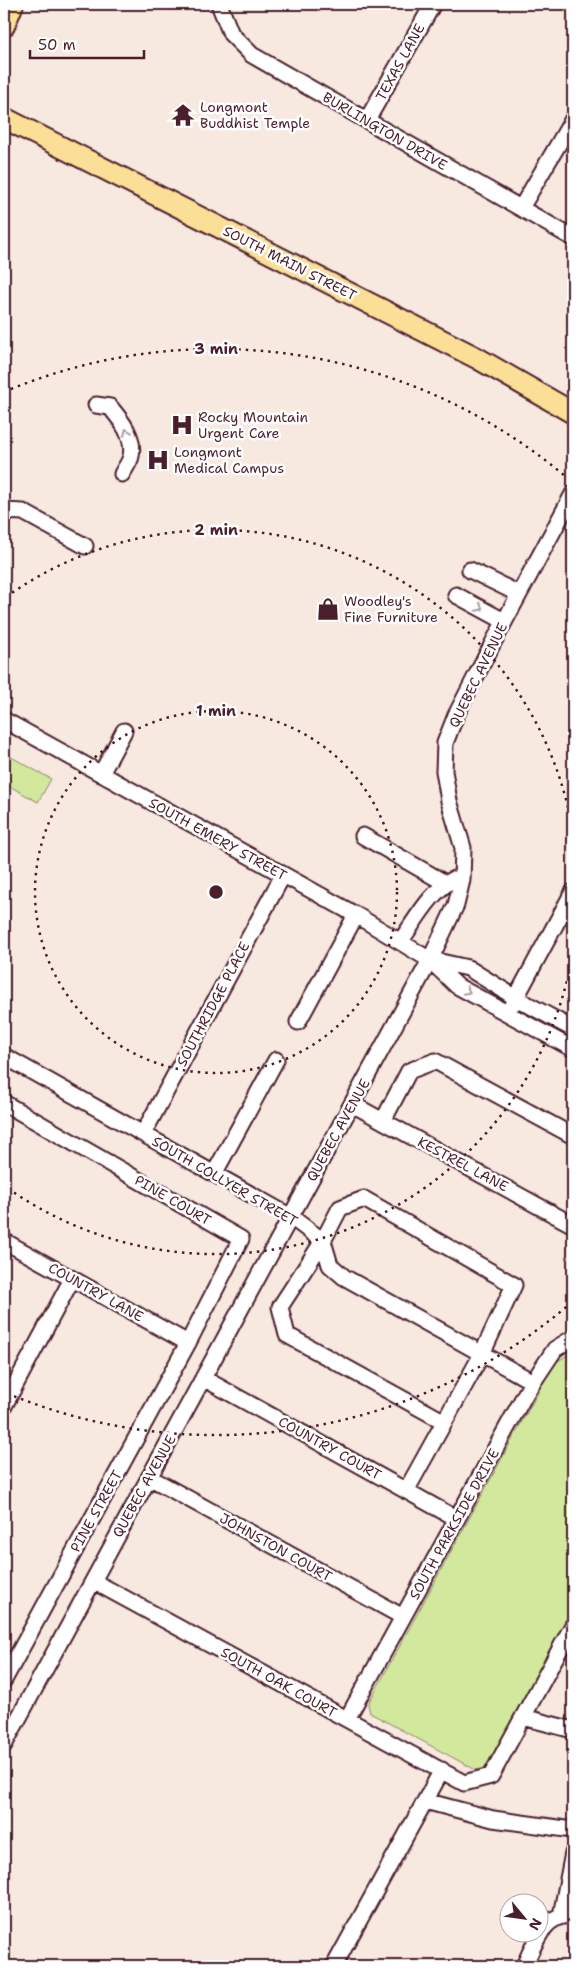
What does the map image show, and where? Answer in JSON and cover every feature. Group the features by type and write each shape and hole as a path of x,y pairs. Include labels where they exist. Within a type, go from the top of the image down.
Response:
{"main road":[{"path":"4,8 8,4"},
{"path":"4,26 13,4"},
{"name":"SOUTH MAIN STREET","path":"4,118 477,358 573,413"}],"street":[{"name":"BURLINGTON DRIVE","path":"219,4 231,34 252,56 573,238"},
{"name":"TEXAS LANE","path":"367,120 432,4"},
{"path":"522,208 573,118"},
{"path":"96,405 110,407 122,420 130,438 131,456 122,474"},
{"name":"QUEBEC AVENUE","path":"4,1745 430,960 456,905 462,876 463,848 449,801 444,771 446,743 456,715 504,621 571,503"},
{"path":"4,511 23,512 85,546"},
{"path":"470,570 519,594"},
{"path":"456,595 504,621"},
{"name":"SOUTH EMERY STREET","path":"4,720 356,915 430,960 457,986 573,1049"},
{"path":"101,774 124,731"},
{"path":"363,836 446,883"},
{"name":"SOUTHRIDGE PLACE","path":"143,1134 283,874"},
{"path":"400,942 433,896 446,883 462,876"},
{"path":"507,1013 573,892"},
{"path":"298,1022 356,915"},
{"name":"SOUTH EMERY STREET","path":"430,960 468,968 516,998 573,1029"},
{"name":"SOUTH COLLYER STREET","path":"4,1056 291,1217 323,1240"},
{"path":"214,1174 276,1060"},
{"path":"383,1121 409,1071 435,1060 573,1136"},
{"name":"PINE COURT","path":"4,1103 241,1240 188,1344"},
{"name":"KESTREL LANE","path":"352,1104 573,1225"},
{"path":"406,1491 443,1421 482,1354 514,1285 364,1199 340,1208 323,1240 280,1307 287,1335 443,1421"},
{"path":"323,1240 330,1265 344,1277 533,1382"},
{"name":"COUNTRY LANE","path":"4,1241 188,1344"},
{"path":"4,1406 9,1383 72,1279"},
{"name":"SOUTH PARKSIDE DRIVE","path":"347,1719 533,1382 555,1349 573,1338"},
{"name":"PINE STREET","path":"4,1680 188,1344"},
{"name":"COUNTRY COURT","path":"203,1378 457,1519"},
{"name":"JOHNSTON COURT","path":"149,1477 403,1617"},
{"name":"SOUTH OAK COURT","path":"93,1581 464,1783 491,1776 523,1717"},
{"path":"573,1625 523,1717 573,1730"},
{"path":"334,1966 442,1770"},
{"path":"425,1801 493,1819 573,1830"},
{"path":"524,1966 548,1922 567,1916 573,1853"}],"green space":[{"path":"4,753 51,779 38,802 4,783"},
{"path":"573,1352 573,1612 489,1766 482,1771 474,1769 370,1713 368,1704 549,1372 556,1362"}],"place":[{"name":"Longmont Buddhist Temple","path":"183,115"},
{"name":"Rocky Mountain Urgent Care","path":"182,425"},
{"name":"Longmont Medical Campus","path":"158,460"},
{"name":"Woodley's Fine Furniture","path":"328,609"}]}
